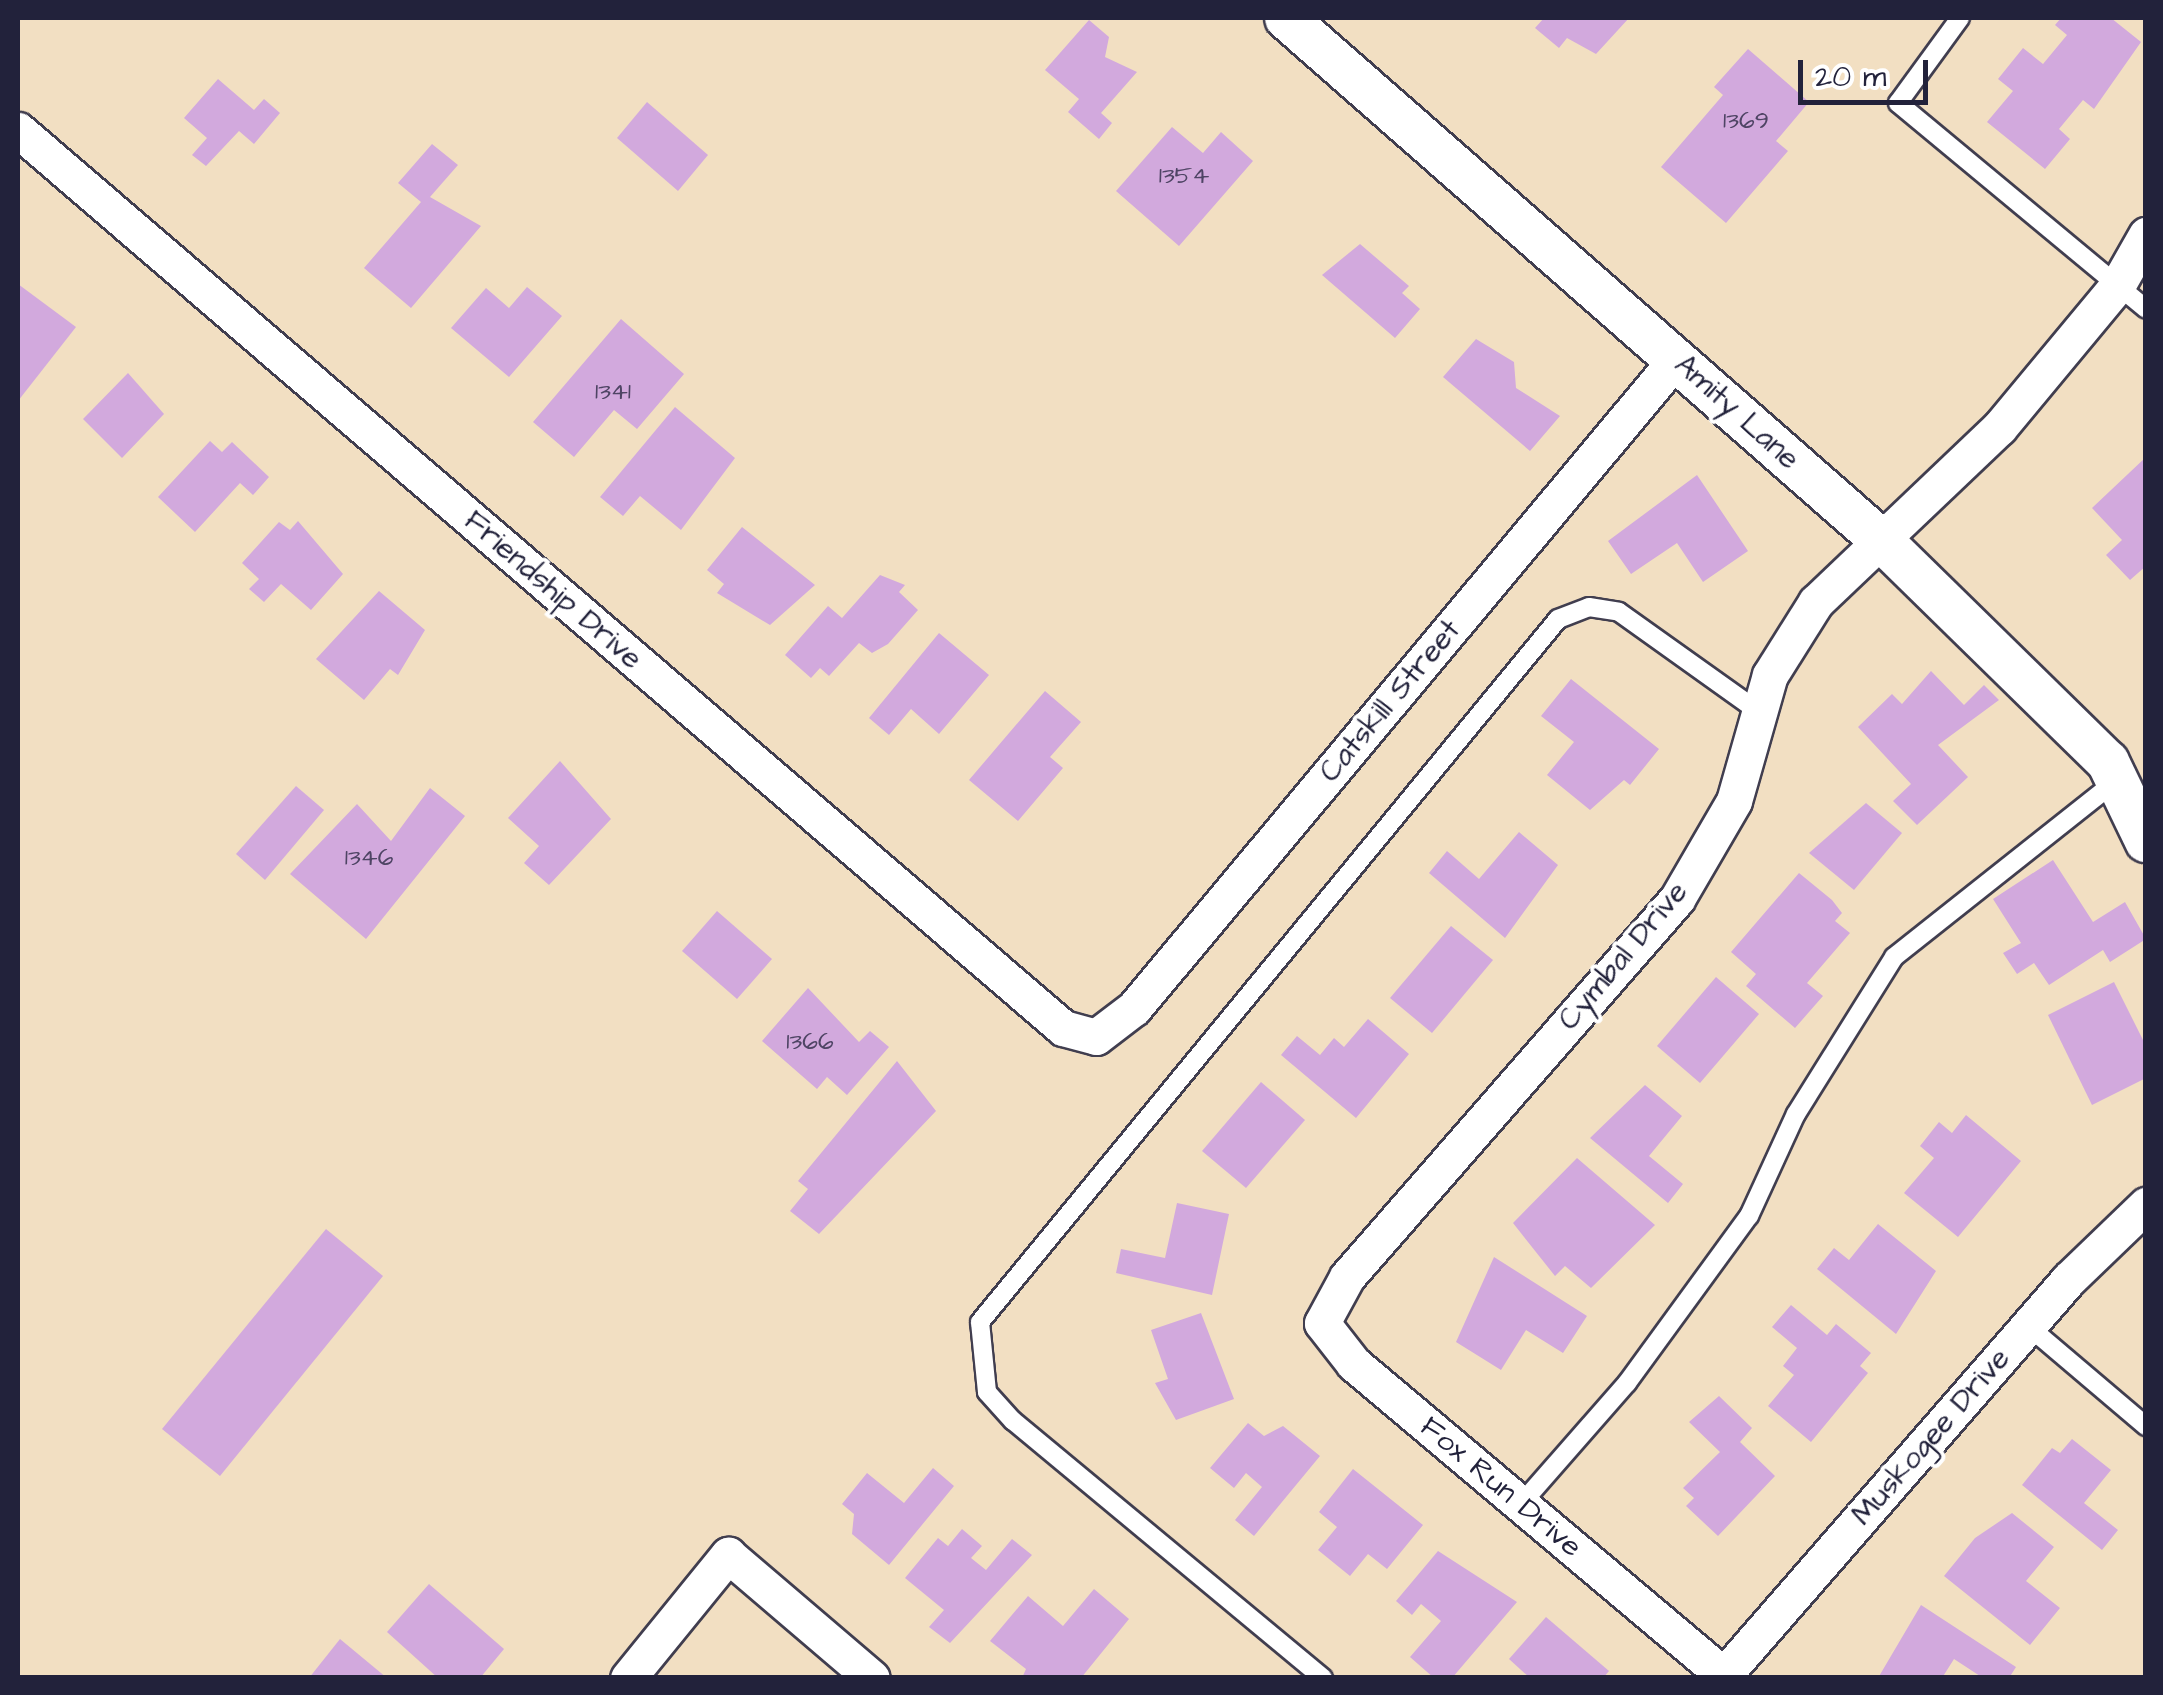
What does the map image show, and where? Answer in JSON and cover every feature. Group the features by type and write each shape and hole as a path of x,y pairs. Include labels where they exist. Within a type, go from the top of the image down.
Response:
{"street":[{"name":"Amity Lane","path":"1286,18 1882,542 2108,762 2146,842"},
{"name":"Friendship Drive","path":"18,130 1063,1028 1096,1037"},
{"name":"Cymbal Drive","path":"1346,1277 1677,899 1734,801 1770,675 1816,602 1999,428 2118,286 2146,235"},
{"name":"Catskill Street","path":"1096,1037 1134,1008 1677,358"},
{"name":"Muskogee Drive","path":"1726,1676 2028,1326 2146,1205"},
{"name":"Fox Run Drive","path":"1346,1277 1322,1322 1354,1364 1726,1676"},
{"path":"628,1678 728,1555 872,1678"}],"lane":[{"path":"1960,18 1898,102 2146,309"},
{"path":"1322,1678 1013,1420 987,1392 977,1362 980,1322 1558,618 1589,607 1619,612 1759,712"},
{"path":"1520,1504 1627,1383 1749,1216 1796,1114 1894,957 2117,781"},
{"path":"2028,1326 2146,1426"}],"building":[{"path":"1544,18 1629,18 1596,54 1567,38 1559,48 1535,28"},
{"path":"2061,18 2111,18 2141,42 2094,109 2083,100 2059,129 2070,139 2045,169 1987,122 2013,91 1998,79 2023,48 2043,64 2067,35 2055,25"},
{"path":"1089,20 1109,37 1105,57 1137,72 1101,113 1112,123 1099,139 1068,112 1079,99 1045,70"},
{"path":"1748,49 1809,102 1776,141 1788,151 1726,223 1661,167 1723,95 1714,87"},
{"path":"218,79 254,110 264,99 280,113 254,144 239,131 206,166 192,155 207,138 184,118"},
{"path":"647,102 708,155 678,191 617,138"},
{"path":"1172,127 1203,153 1221,132 1253,161 1179,246 1116,191"},
{"path":"432,144 458,165 430,197 481,226 411,308 364,268 421,202 398,183"},
{"path":"1360,244 1409,286 1402,293 1420,309 1395,338 1322,275"},
{"path":"18,284 76,327 18,401"},
{"path":"527,287 562,316 509,377 451,328 486,288 509,308"},
{"path":"621,319 684,374 637,429 614,410 574,457 533,422"},
{"path":"1476,339 1514,362 1516,388 1560,416 1530,451 1443,377"},
{"path":"128,373 164,414 122,458 83,419"},
{"path":"675,407 735,458 681,530 640,496 623,516 600,497"},
{"path":"210,441 222,452 232,442 269,477 253,495 240,483 195,532 158,497"},
{"path":"2146,457 2146,566 2130,580 2106,555 2122,540 2092,508"},
{"path":"1697,475 1748,551 1703,582 1677,543 1631,574 1608,541"},
{"path":"298,521 343,574 311,610 281,584 264,602 249,589 259,579 242,563 279,522 290,530"},
{"path":"742,527 815,585 770,625 717,593 724,584 707,570"},
{"path":"880,575 905,585 899,592 918,610 888,644 872,653 859,643 829,676 820,668 811,678 785,655 828,606 842,618"},
{"path":"379,591 425,630 398,675 390,669 364,700 316,659"},
{"path":"939,633 989,675 939,734 911,709 889,735 869,718"},
{"path":"1931,671 1964,705 1984,685 1999,700 1938,745 1968,777 1917,825 1893,801 1911,784 1858,727 1892,694 1902,704"},
{"path":"1571,679 1659,749 1630,785 1624,780 1590,810 1547,775 1574,742 1541,716"},
{"path":"1045,691 1081,722 1050,757 1063,768 1018,821 969,780"},
{"path":"560,761 611,819 549,885 524,863 539,846 508,818"},
{"path":"296,786 324,810 265,880 236,854"},
{"path":"430,788 465,816 366,939 290,874 357,804 391,841"},
{"path":"1866,803 1902,833 1854,890 1809,853"},
{"path":"1519,832 1558,865 1505,938 1429,873 1447,851 1479,879"},
{"path":"2053,860 2093,922 2125,902 2146,939 2110,962 2103,950 2049,985 2034,963 2017,974 2003,953 2021,943 1993,899"},
{"path":"1799,873 1832,900 1842,913 1835,921 1850,933 1807,983 1823,996 1795,1028 1746,986 1756,974 1731,952"},
{"path":"717,911 772,959 737,999 682,951"},
{"path":"1451,926 1493,960 1432,1033 1390,998"},
{"path":"1716,977 1759,1014 1700,1083 1657,1046"},
{"path":"2114,982 2146,1046 2146,1078 2092,1105 2048,1015"},
{"path":"808,988 859,1042 870,1031 889,1047 847,1095 827,1077 817,1089 762,1041"},
{"path":"1368,1019 1409,1054 1356,1118 1281,1055 1297,1036 1320,1055 1334,1038 1344,1047"},
{"path":"897,1061 936,1111 819,1234 790,1211 808,1189 798,1181"},
{"path":"1261,1082 1305,1120 1246,1188 1202,1151"},
{"path":"1645,1085 1682,1116 1649,1156 1683,1184 1668,1203 1590,1138"},
{"path":"1966,1115 2021,1161 1958,1237 1904,1193 1934,1158 1920,1146 1939,1122 1952,1133"},
{"path":"1577,1158 1655,1225 1591,1288 1565,1266 1555,1276 1513,1223"},
{"path":"1177,1203 1229,1214 1212,1295 1116,1273 1121,1249 1165,1258"},
{"path":"1878,1224 1936,1271 1896,1334 1817,1269 1834,1248 1849,1260"},
{"path":"326,1229 383,1276 220,1476 162,1429"},
{"path":"1494,1257 1587,1316 1563,1353 1526,1330 1501,1370 1456,1342"},
{"path":"1791,1305 1827,1335 1836,1324 1871,1353 1860,1366 1868,1373 1811,1442 1768,1406 1794,1375 1783,1366 1797,1348 1772,1327"},
{"path":"1201,1313 1234,1399 1176,1420 1155,1383 1168,1379 1151,1330"},
{"path":"1719,1396 1752,1428 1740,1442 1775,1476 1718,1536 1686,1506 1694,1498 1683,1488 1720,1452 1689,1422"},
{"path":"1248,1423 1264,1436 1283,1426 1320,1456 1254,1536 1235,1520 1262,1487 1246,1473 1234,1488 1210,1468"},
{"path":"2072,1439 2111,1470 2084,1503 2118,1530 2102,1550 2022,1485 2052,1448 2060,1453"},
{"path":"933,1468 954,1486 889,1565 852,1534 854,1514 842,1504 867,1473 904,1503"},
{"path":"1353,1469 1423,1525 1387,1569 1368,1554 1350,1576 1318,1550 1337,1527 1319,1512"},
{"path":"2012,1513 2054,1547 2026,1581 2060,1608 2030,1645 1944,1576 1975,1538"},
{"path":"962,1529 982,1546 971,1558 986,1570 1012,1539 1032,1555 950,1643 929,1627 944,1610 905,1578 938,1538 948,1546"},
{"path":"1438,1551 1517,1602 1452,1678 1434,1678 1410,1657 1441,1621 1421,1604 1412,1615 1396,1601"},
{"path":"429,1584 504,1649 480,1678 438,1678 387,1632"},
{"path":"1094,1589 1129,1619 1081,1678 1022,1678 1026,1669 990,1641 1028,1596 1063,1626"},
{"path":"1921,1605 2016,1667 2009,1678 1983,1678 1954,1659 1942,1678 1878,1678"},
{"path":"1546,1617 1609,1671 1603,1678 1530,1678 1509,1659"},
{"path":"340,1639 387,1678 309,1678"}]}
